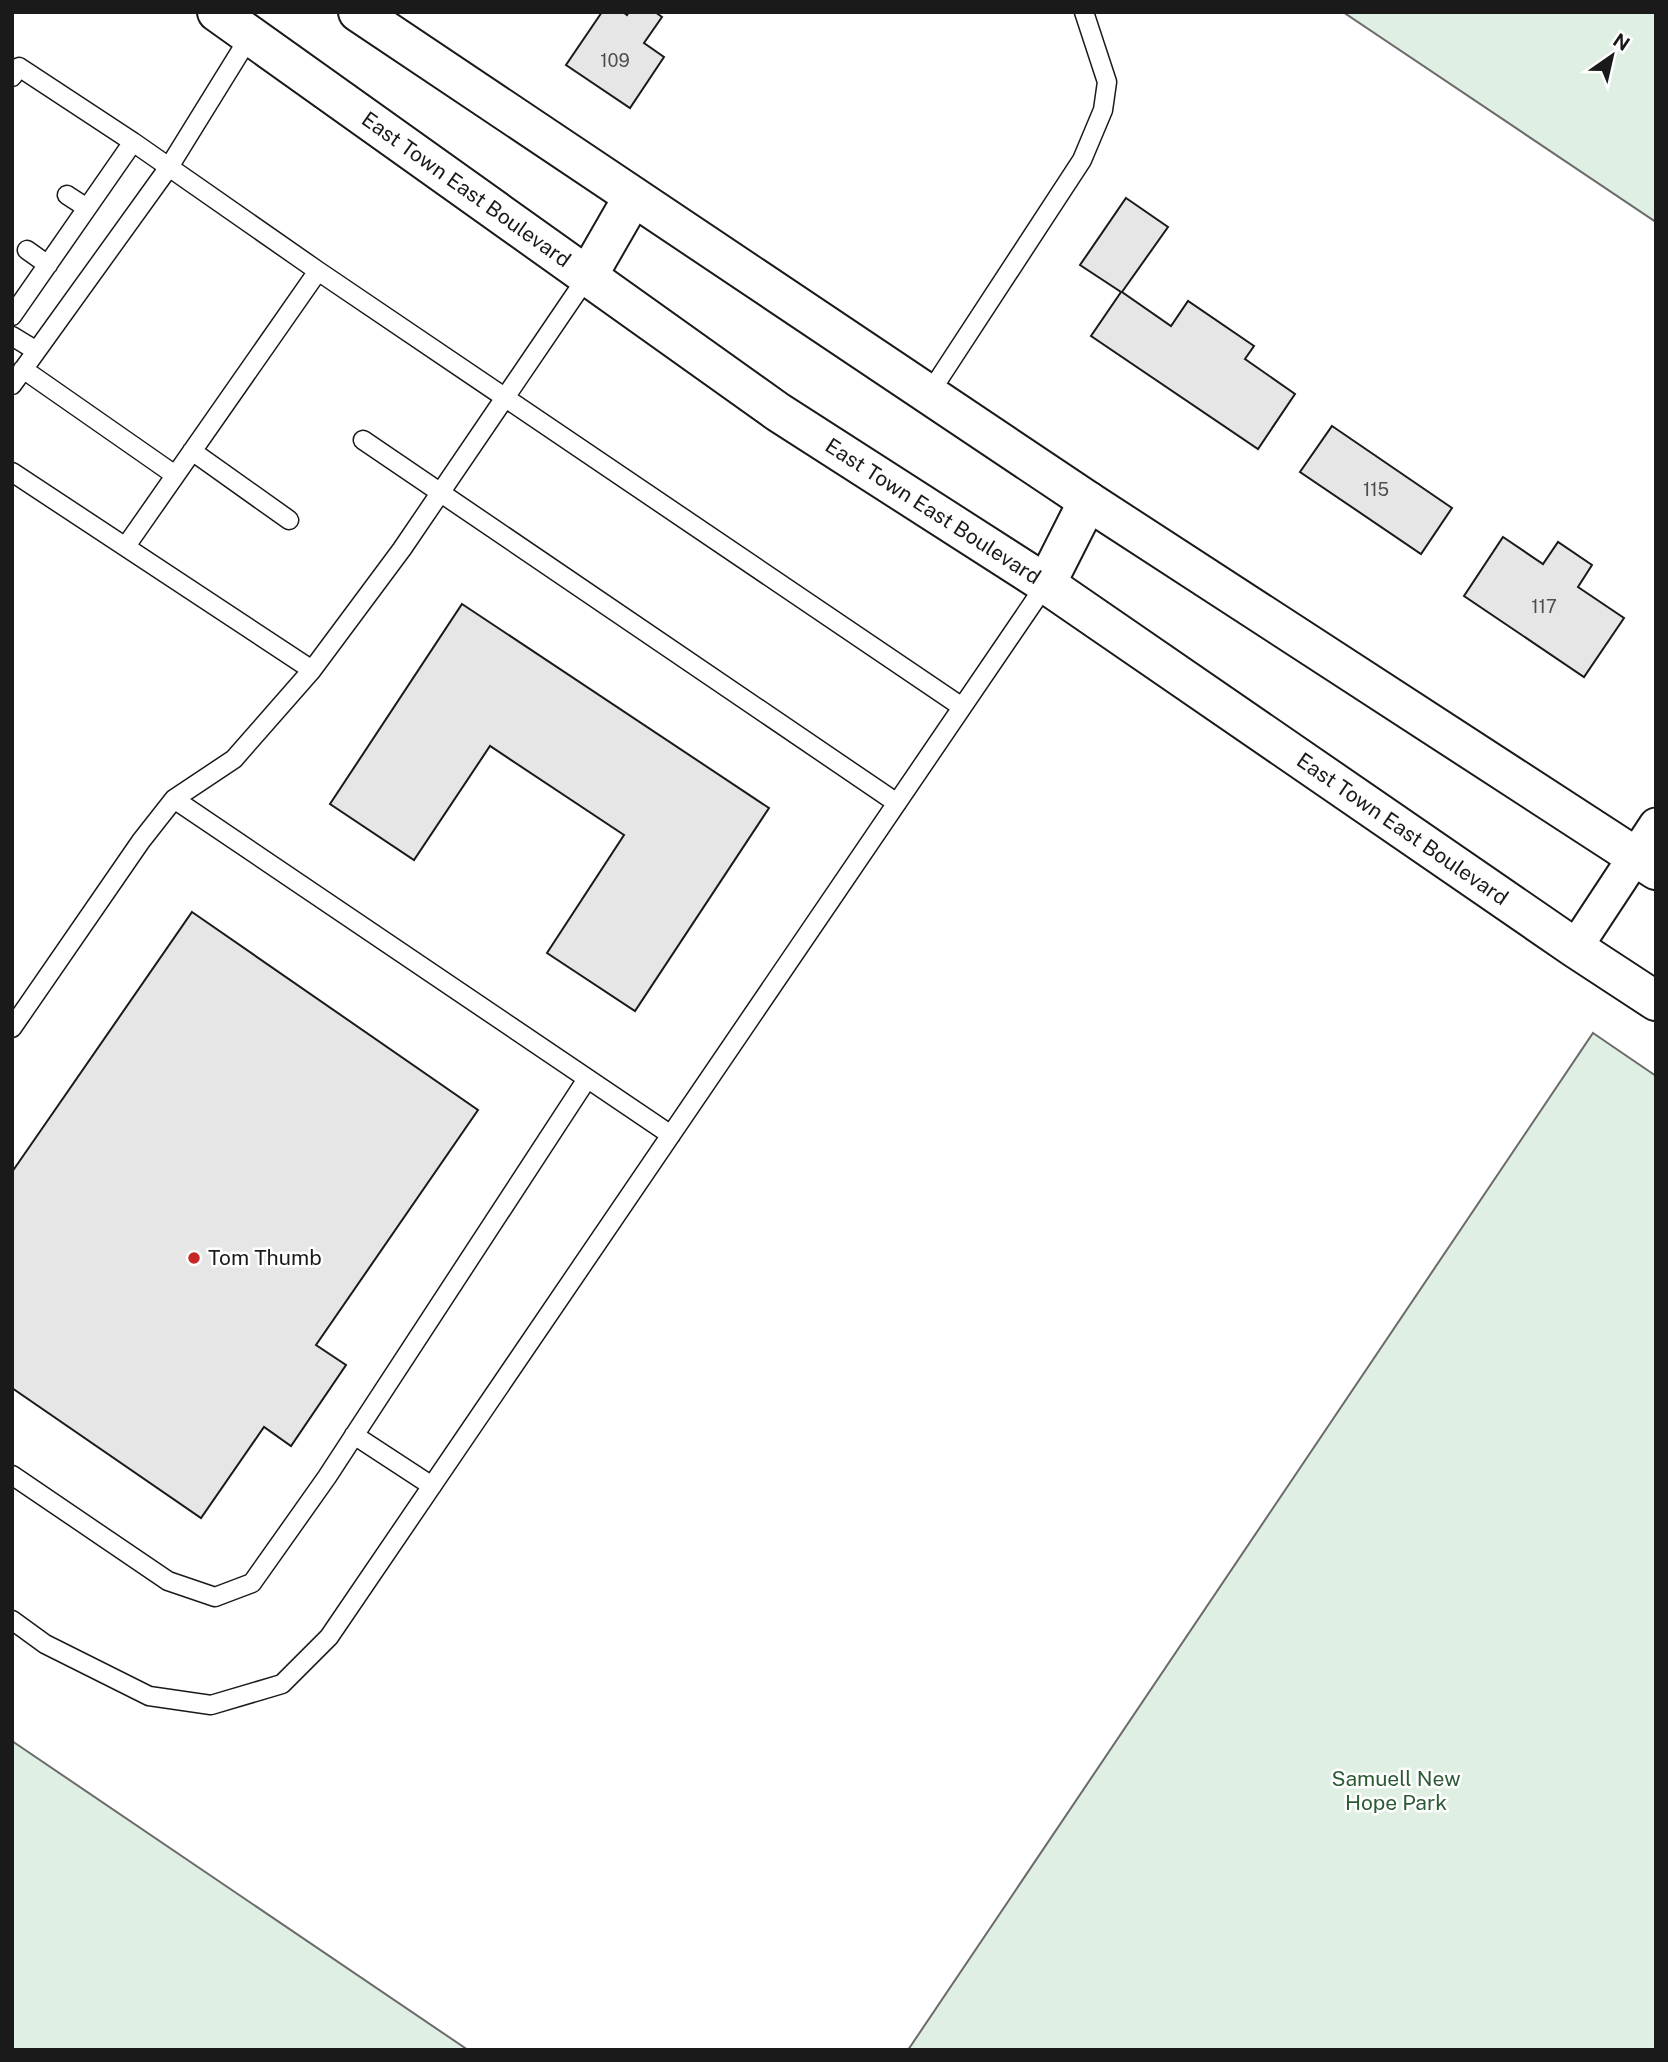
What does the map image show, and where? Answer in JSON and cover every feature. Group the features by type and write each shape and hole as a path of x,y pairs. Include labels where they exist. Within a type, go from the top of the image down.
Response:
{"street":[{"name":"East Town East Boulevard","path":"217,12 778,412 1046,584 1656,1001"},
{"path":"358,12 1088,500 1645,863"},
{"path":"587,277 633,197"},
{"path":"1046,584 1088,500"},
{"path":"1575,948 1645,863 1656,825"}],"lane":[{"path":"929,394 1082,160 1103,110 1108,82 1084,12"},
{"path":"12,385 169,167 250,36"},
{"path":"12,77 19,67 133,142 318,271 962,707"},
{"path":"12,316 133,142"},
{"path":"67,195 87,208"},
{"path":"27,250 48,265"},
{"path":"126,546 318,271"},
{"path":"12,1028 141,841 174,799 234,759 312,670 439,494 587,277"},
{"path":"12,336 35,350"},
{"path":"23,369 175,475"},
{"path":"363,440 897,803"},
{"path":"192,451 289,520"},
{"path":"12,472 312,670"},
{"path":"12,1620 45,1644 149,1696 211,1705 282,1684 329,1637 1046,584"},
{"path":"174,799 671,1135"},
{"path":"12,1475 168,1581 215,1597 252,1583 354,1435 587,1079"},
{"path":"354,1435 432,1486"}],"green space":[{"path":"1343,12 1656,12 1656,222"},
{"name":"Samuell New Hope Park","path":"1593,1033 1656,1076 1656,2050 908,2050"},
{"path":"12,1741 468,2050 12,2050"}],"building":[{"path":"602,12 623,12 627,15 629,12 655,12 662,17 644,43 664,57 630,108 566,65"},
{"path":"1126,198 1168,227 1122,292 1171,326 1188,301 1254,346 1245,359 1295,394 1258,449 1091,336 1121,292 1080,265"},
{"path":"1332,426 1452,508 1421,554 1300,472"},
{"path":"1503,537 1543,564 1558,542 1592,565 1578,587 1624,618 1584,677 1464,596"},
{"path":"462,604 769,808 635,1011 547,953 624,835 490,746 414,860 330,804"},
{"name":"Tom Thumb","path":"192,912 478,1110 316,1345 346,1365 291,1446 264,1427 201,1518 12,1388 12,1172"}],"place":[{"name":"Tom Thumb","path":"194,1258"}]}
